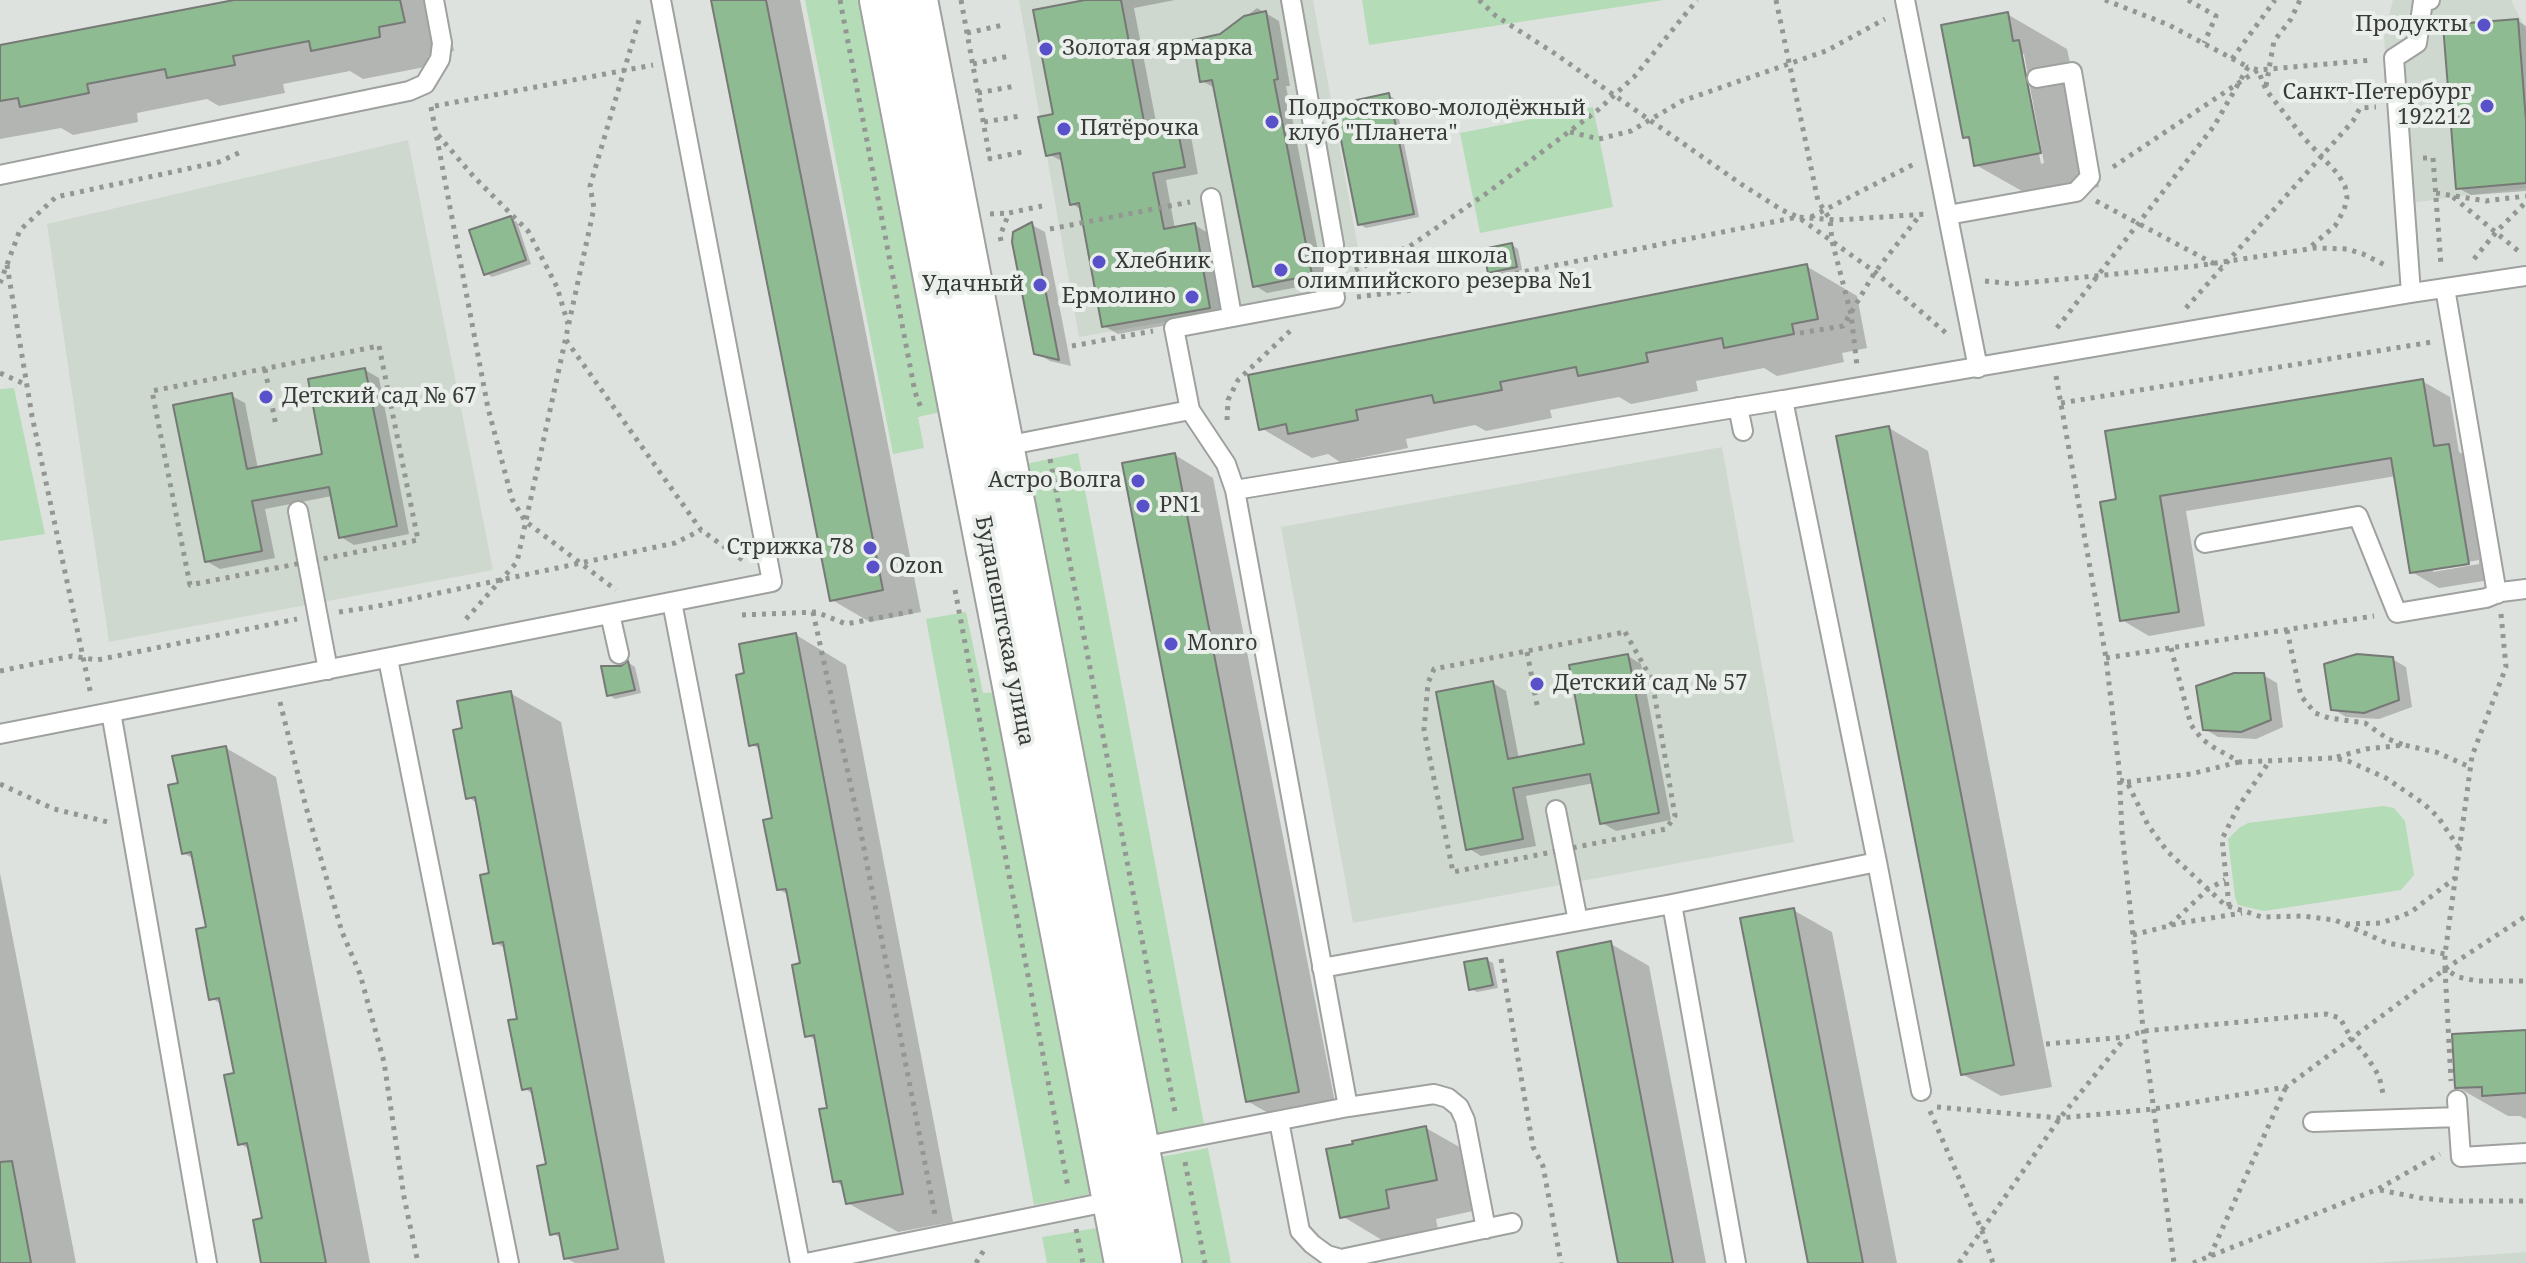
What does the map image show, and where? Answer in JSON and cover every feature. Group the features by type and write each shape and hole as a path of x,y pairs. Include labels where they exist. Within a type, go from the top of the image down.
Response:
{"street":[{"name":"Будапештская улица","path":"882,0 985,450 1130,1198 1159,1263"},
{"name":"Будапештская улица","path":"915,0 985,450"},
{"name":"Будапештская улица","path":"1127,1263 1130,1198"}],"lane":[{"path":"0,175 409,91 425,84 440,59 442,43 434,0"},
{"path":"0,734 772,582 661,0"},
{"path":"1291,0 1334,245 1334,289 1313,302 1174,328 1190,410 1226,464 1235,490 1348,1107"},
{"path":"2410,286 2394,58 2417,43 2423,1 2430,0"},
{"path":"1906,3 1978,368"},
{"path":"1948,215 2076,192 2090,177 2072,72 2037,78"},
{"path":"1211,198 1232,316"},
{"path":"1235,490 1978,368 2170,334 2410,286 2526,276"},
{"path":"2443,283 2499,593"},
{"path":"1783,400 1921,1091"},
{"path":"1738,407 1743,431"},
{"path":"985,450 1190,410"},
{"path":"298,511 328,670"},
{"path":"2205,543 2358,516 2397,613 2526,589"},
{"path":"672,602 803,1263 1130,1198"},
{"path":"610,614 619,654"},
{"path":"388,659 509,1263"},
{"path":"103,714 207,1263"},
{"path":"1556,810 1578,921"},
{"path":"1322,968 1672,904 1877,862"},
{"path":"1672,904 1736,1263"},
{"path":"1121,1151 1348,1107 1434,1094 1448,1098 1459,1107 1465,1120 1486,1229"},
{"path":"2313,1122 2388,1119 2458,1108 2461,1157 2526,1153"},
{"path":"1279,1121 1300,1231 1327,1255 1341,1259 1512,1223"}],"path":[{"path":"840,0 915,392 924,415"},
{"path":"961,0 990,159"},
{"path":"1479,0 1496,16 1741,184 1832,241 1875,272 1961,345 1975,348"},
{"path":"1334,289 1410,246 1569,132 1634,77 1697,0"},
{"path":"1776,0 1818,201 1830,219 1832,241 1851,314 1860,387"},
{"path":"2105,0 2169,25 2258,70 2394,58"},
{"path":"2188,0 2216,16 2204,43"},
{"path":"2232,59 2275,0"},
{"path":"2266,90 2274,41 2291,19 2300,0"},
{"path":"1569,132 1599,139 1631,131 1682,101 1789,65 1867,31 1906,3"},
{"path":"437,649 517,562 594,208 590,186 641,14"},
{"path":"967,33 1003,25"},
{"path":"973,64 1009,56"},
{"path":"417,110 673,62"},
{"path":"2174,1263 2133,935 2122,832 2123,781 2106,658 2052,355 2046,345 2214,126 2248,67"},
{"path":"2090,177 2121,163 2258,70"},
{"path":"2258,70 2266,90 2345,186 2347,198 2335,226 2306,249"},
{"path":"978,93 1015,86"},
{"path":"2170,334 2173,323 2353,121 2360,108 2397,105"},
{"path":"431,107 488,408 512,499 525,521 638,608"},
{"path":"984,122 1020,116"},
{"path":"436,133 474,177 528,231 557,287 568,325"},
{"path":"0,283 5,260 20,230 56,197 219,162 246,150"},
{"path":"982,160 1027,151"},
{"path":"1810,218 1900,169 1936,156"},
{"path":"2401,160 2433,158 2443,283 2461,274 2526,199"},
{"path":"2076,192 2222,268"},
{"path":"2436,193 2486,201 2526,199"},
{"path":"2453,197 2526,258"},
{"path":"1050,229 1211,198"},
{"path":"984,214 1009,213 1042,206"},
{"path":"1003,252 1000,236 1009,213"},
{"path":"1800,333 1843,326 1875,272 1921,215"},
{"path":"1334,289 1371,296 1467,283 1798,217 1830,219 1948,215"},
{"path":"1959,272 1995,284 2014,284 2331,248 2363,254 2410,286"},
{"path":"5,260 82,657 103,714"},
{"path":"1226,464 1228,400 1238,380 1285,337 1313,302"},
{"path":"1072,346 1174,328"},
{"path":"2061,403 2453,338"},
{"path":"565,339 701,530 772,582 786,612"},
{"path":"379,346 418,540 190,585 152,391 265,368 379,346"},
{"path":"265,368 276,426"},
{"path":"0,373 27,385"},
{"path":"1046,438 1205,1263"},
{"path":"0,671 72,656 97,660 318,615 373,607 675,543 701,530"},
{"path":"955,590 1083,1263"},
{"path":"2458,1108 2452,1091 2445,954 2470,767 2506,667 2499,593"},
{"path":"734,615 813,612 846,624 914,611"},
{"path":"813,612 860,828 935,1217"},
{"path":"2106,658 2397,613"},
{"path":"2287,630 2301,696 2315,713 2365,723 2388,739 2436,752 2470,767"},
{"path":"1625,632 1652,680 1675,816 1666,829 1453,872 1424,730 1428,683 1434,669 1527,652 1625,632"},
{"path":"2171,648 2191,725 2202,739 2240,762"},
{"path":"1527,652 1538,710"},
{"path":"277,691 342,932 360,974 384,1062 404,1197 418,1263"},
{"path":"2123,781 2179,776 2240,762 2334,758 2366,749 2404,745"},
{"path":"2334,758 2386,778 2424,804 2438,817 2459,849"},
{"path":"2229,907 2221,850 2224,830 2270,761"},
{"path":"2123,781 2157,839 2229,907 2262,917 2322,918 2345,924 2387,943 2445,954"},
{"path":"0,784 54,809 111,822"},
{"path":"2345,924 2381,923 2411,912 2455,878"},
{"path":"2169,926 2208,889 2225,880"},
{"path":"2133,935 2243,913"},
{"path":"1993,1263 1928,1106 2060,1118 2154,1109 2286,1087 2445,969 2526,916"},
{"path":"1497,936 1533,1147 1543,1166 1561,1263"},
{"path":"2445,969 2458,977 2477,981 2526,981"},
{"path":"2046,1044 2126,1037 2144,1031 2326,1014 2340,1018 2379,1076 2388,1119"},
{"path":"1959,1263 2060,1118 2126,1037"},
{"path":"2210,1257 2286,1087"},
{"path":"2193,1263 2378,1189 2440,1154 2461,1157"},
{"path":"2378,1189 2452,1201 2526,1201"}],"shaded area":[{"path":"1019,0 1313,0 1365,287 1079,337"},
{"path":"2393,0 2511,0 2526,30 2526,188 2395,205 2384,35"},
{"name":"Детский сад № 67","path":"408,140 493,570 109,642 47,224"},
{"name":"Детский сад № 57","path":"1722,447 1794,842 1353,923 1281,527"},
{"path":"2526,1252 2526,1263 2373,1263"}],"green space":[{"path":"805,0 866,0 945,411 918,417 924,448 893,454"},
{"path":"1362,0 1664,0 1369,45"},
{"path":"1593,107 1613,207 1480,233 1460,133"},
{"path":"14,388 45,534 0,541 0,389"},
{"path":"1078,453 1204,1124 1151,1135 1021,465"},
{"path":"966,612 983,693 1000,692 1097,1193 1034,1205 926,619"},
{"path":"2383,806 2394,808 2405,821 2414,875 2401,890 2264,911 2238,905 2228,839 2239,828 2248,823"},
{"path":"1208,1148 1231,1263 1175,1263 1155,1158"},
{"path":"1103,1227 1110,1263 1047,1263 1042,1237"}],"building":[{"path":"234,0 400,0 405,22 379,27 380,37 311,51 309,41 233,56 235,65 167,78 165,69 87,84 89,93 20,107 18,98 0,101 0,45"},
{"path":"711,0 766,0 883,590 830,601"},
{"path":"1085,0 1121,0 1145,127 1176,121 1185,167 1153,173 1164,229 1195,223 1210,308 1102,327 1079,203 1070,205 1060,153 1046,156 1038,117 1053,114 1033,10"},
{"path":"1266,11 1278,79 1274,80 1312,275 1253,287 1212,80 1200,82 1193,40 1220,34 1244,16"},
{"path":"2008,12 2013,41 2019,40 2041,153 1974,166 1969,137 1963,138 1941,25"},
{"path":"2518,19 2526,121 2526,183 2456,189 2443,25"},
{"path":"1389,93 1414,214 1358,225 1334,105"},
{"path":"511,216 526,260 484,275 469,230"},
{"path":"1032,222 1059,360 1034,354 1012,242 1013,232"},
{"path":"1512,243 1517,267 1488,273 1483,249"},
{"path":"1807,264 1818,319 1792,324 1794,334 1724,348 1722,338 1646,353 1648,362 1614,369 1578,376 1576,367 1500,382 1502,390 1434,403 1432,395 1356,410 1358,420 1288,434 1286,424 1259,430 1248,375"},
{"path":"365,368 397,526 339,538 329,487 252,501 262,551 205,562 173,405 232,393 247,469 322,454 308,379"},
{"path":"2423,379 2434,446 2449,444 2469,564 2410,573 2391,458 2160,496 2179,612 2120,621 2100,502 2116,499 2105,431"},
{"path":"1889,426 2014,1065 1961,1075 1836,436"},
{"path":"1175,453 1299,1092 1246,1102 1122,463"},
{"path":"796,633 903,1194 846,1204 841,1181 833,1182 819,1109 827,1108 814,1035 805,1037 792,965 800,963 786,889 777,890 763,820 772,818 758,744 749,746 736,675 744,673 739,644"},
{"path":"1628,654 1659,813 1600,824 1590,774 1513,788 1523,839 1466,850 1436,692 1493,681 1508,759 1584,744 1569,665"},
{"path":"2357,654 2393,657 2399,700 2364,713 2331,710 2324,664"},
{"path":"628,661 635,690 607,696 601,666 621,666"},
{"path":"2234,673 2264,673 2271,720 2241,732 2203,730 2196,686"},
{"path":"511,691 618,1249 564,1259 559,1233 550,1235 537,1166 546,1164 531,1088 522,1090 508,1020 517,1019 503,942 493,944 480,875 489,873 475,797 466,799 453,730 462,728 457,701"},
{"path":"226,746 326,1263 261,1263 253,1220 262,1218 247,1143 238,1145 224,1075 234,1073 219,998 209,1000 196,929 206,927 191,852 182,854 168,785 178,783 172,756"},
{"path":"1794,908 1863,1263 1808,1263 1740,918"},
{"path":"1611,941 1673,1263 1618,1263 1557,952"},
{"path":"1487,958 1493,985 1469,990 1464,962"},
{"path":"2526,1030 2526,1093 2482,1096 2482,1087 2455,1088 2452,1034"},
{"path":"1426,1126 1437,1180 1386,1190 1389,1208 1340,1218 1326,1149"},
{"path":"12,1161 31,1263 0,1263 0,1162"}],"place":[{"name":"Продукты","path":"2484,25"},
{"name":"Золотая ярмарка","path":"1046,49"},
{"name":"Санкт-Петербург 192212","path":"2487,106"},
{"name":"Подростково-молодёжный клуб \"Планета\"","path":"1272,122"},
{"name":"Пятёрочка","path":"1064,129"},
{"name":"Хлебник","path":"1099,262"},
{"name":"Спортивная школа олимпийского резерва №1","path":"1281,270"},
{"name":"Удачный","path":"1040,285"},
{"name":"Ермолино","path":"1192,297"},
{"name":"Детский сад № 67","path":"266,397"},
{"name":"Астро Волга","path":"1138,481"},
{"name":"PN1","path":"1143,506"},
{"name":"Стрижка 78","path":"870,548"},
{"name":"Ozon","path":"873,567"},
{"name":"Monro","path":"1171,644"},
{"name":"Детский сад № 57","path":"1537,684"}]}
